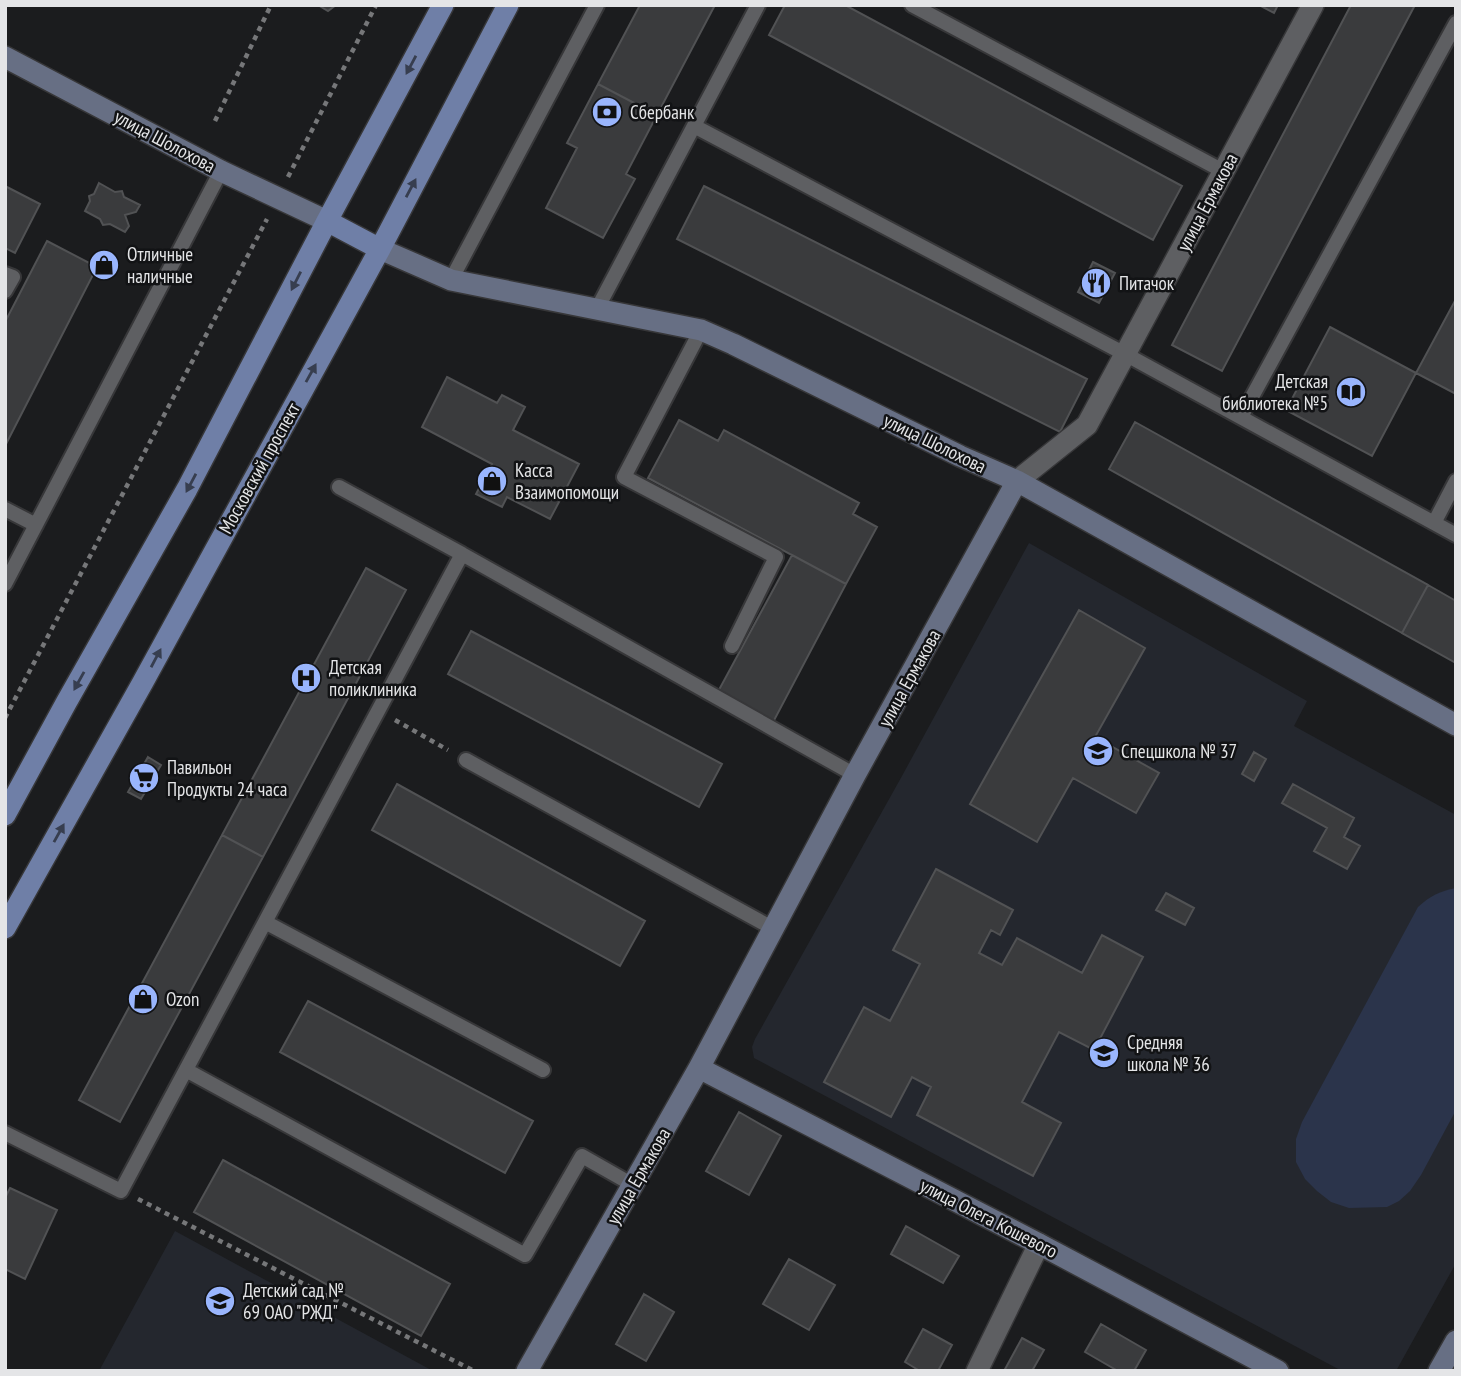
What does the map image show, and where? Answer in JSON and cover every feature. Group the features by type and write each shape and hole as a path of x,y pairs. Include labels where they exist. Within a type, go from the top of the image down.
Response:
{"main road":[{"path":"5,815 187,489 443,5"},
{"name":"Московский проспект","path":"5,929 380,248 508,5"},
{"path":"327,221 380,248"}],"street":[{"name":"улица Ермакова","path":"527,1371 699,1068 855,775 1017,481 1087,425 1313,5"},
{"name":"улица Шолохова","path":"5,57 221,171 327,221"},
{"name":"улица Шолохова","path":"380,248 452,280 701,330 1017,481 1456,725"},
{"name":"улица Олега Кошевого","path":"699,1068 1278,1371"},
{"path":"978,1371 1039,1244"},
{"path":"1439,1371 1456,1341"}],"lane":[{"path":"452,280 597,5"},
{"path":"597,309 758,5"},
{"path":"912,5 1223,172"},
{"path":"1241,417 1456,23"},
{"path":"694,126 1125,354 1456,534"},
{"path":"5,584 221,171"},
{"path":"5,274 13,277 5,291"},
{"path":"701,330 624,477 776,557 732,646"},
{"path":"1434,523 1456,481"},
{"path":"339,487 855,775"},
{"path":"5,509 36,526"},
{"path":"5,1133 121,1191 463,554"},
{"path":"466,760 774,929"},
{"path":"265,922 543,1070"},
{"path":"186,1070 525,1255 582,1156 633,1185"}],"path":[{"path":"215,121 271,5"},
{"path":"5,718 278,198 376,5"},
{"path":"379,711 466,760"},
{"path":"121,1191 474,1371"}],"shaded area":[{"name":"Средняя школа № 36","path":"1029,543 1307,701 1294,726 1456,815 1456,1263 1396,1371 1342,1371 754,1058 752,1047 755,1039"},
{"path":"1456,888 1456,1110 1421,1175 1399,1201 1387,1207 1349,1208 1331,1202 1305,1179 1296,1162 1296,1139 1302,1122 1418,907 1436,894"},
{"name":"Детский сад № 69 ОАО \"РЖД\"","path":"175,1231 433,1371 99,1371"}],"building":[{"path":"318,5 336,5 328,11"},
{"path":"640,5 715,5 657,115 598,84"},
{"path":"785,5 845,5 1182,186 1153,240 769,35"},
{"path":"1259,5 1278,5 1274,13"},
{"path":"1351,5 1415,5 1222,371 1172,345"},
{"path":"598,84 657,115 626,174 635,179 603,238 546,208 577,148 567,143"},
{"path":"99,183 115,192 122,191 124,197 140,205 136,212 125,215 129,226 125,232 110,224 103,225 100,219 85,211 90,201 89,196 94,194"},
{"path":"5,186 40,204 15,253 5,248"},
{"path":"704,186 1087,379 1060,432 677,239"},
{"path":"47,241 97,267 5,446 5,322"},
{"name":"Питачок","path":"1093,262 1115,273 1099,303 1078,292"},
{"path":"1456,299 1456,394 1416,373"},
{"name":"Детская библиотека №5","path":"1330,327 1416,373 1372,456 1286,410"},
{"path":"447,377 497,403 502,395 525,407 513,430 579,464 550,519 507,497 502,507 476,494 492,464 422,427"},
{"path":"679,420 718,441 724,430 859,503 853,514 877,527 846,584 648,478"},
{"path":"1135,422 1428,585 1402,633 1109,469"},
{"path":"792,555 846,584 770,728 714,699"},
{"path":"366,568 406,590 263,857 222,835"},
{"path":"1428,585 1456,601 1456,663 1402,633"},
{"path":"1079,610 1145,648 1095,737 1159,773 1136,813 1073,778 1037,842 970,804"},
{"path":"471,631 722,764 699,807 448,674"},
{"path":"1254,752 1266,759 1254,781 1242,774"},
{"name":"Павильон Продукты 24 часа","path":"148,757 161,765 141,799 128,792"},
{"path":"397,784 645,921 620,966 372,830"},
{"path":"1293,784 1354,818 1344,837 1360,846 1347,869 1314,851 1327,828 1282,803"},
{"path":"222,835 263,857 120,1122 79,1100"},
{"path":"936,869 1013,910 1000,935 991,930 979,953 1002,965 1017,938 1082,973 1102,935 1143,957 1094,1050 1059,1032 1022,1102 1061,1123 1033,1176 917,1115 931,1087 912,1077 891,1117 824,1082 864,1007 890,1021 920,964 893,950"},
{"path":"1166,893 1194,908 1185,925 1156,910"},
{"path":"308,1001 533,1121 505,1173 280,1052"},
{"path":"739,1112 781,1136 749,1195 706,1171"},
{"path":"223,1160 450,1284 421,1336 194,1212"},
{"path":"10,1188 57,1210 25,1279 5,1269 5,1198"},
{"path":"906,1226 959,1256 943,1283 891,1254"},
{"path":"789,1259 835,1285 809,1330 763,1304"},
{"path":"644,1294 674,1312 646,1361 616,1344"},
{"path":"1101,1324 1146,1350 1134,1371 1118,1371 1085,1352"},
{"path":"923,1329 952,1345 938,1371 920,1371 905,1362"},
{"path":"1022,1338 1044,1350 1032,1371 1004,1371"}],"place":[{"name":"Сбербанк","path":"607,112"},
{"name":"Отличные наличные","path":"104,265"},
{"name":"Питачок","path":"1096,283"},
{"name":"Детская библиотека №5","path":"1351,392"},
{"name":"Касса Взаимопомощи","path":"492,481"},
{"name":"Детская поликлиника","path":"306,678"},
{"name":"Спецшкола № 37","path":"1098,751"},
{"name":"Павильон Продукты 24 часа","path":"144,778"},
{"name":"Ozon","path":"143,999"},
{"name":"Средняя школа № 36","path":"1104,1053"},
{"name":"Детский сад № 69 ОАО \"РЖД\"","path":"220,1301"}]}
